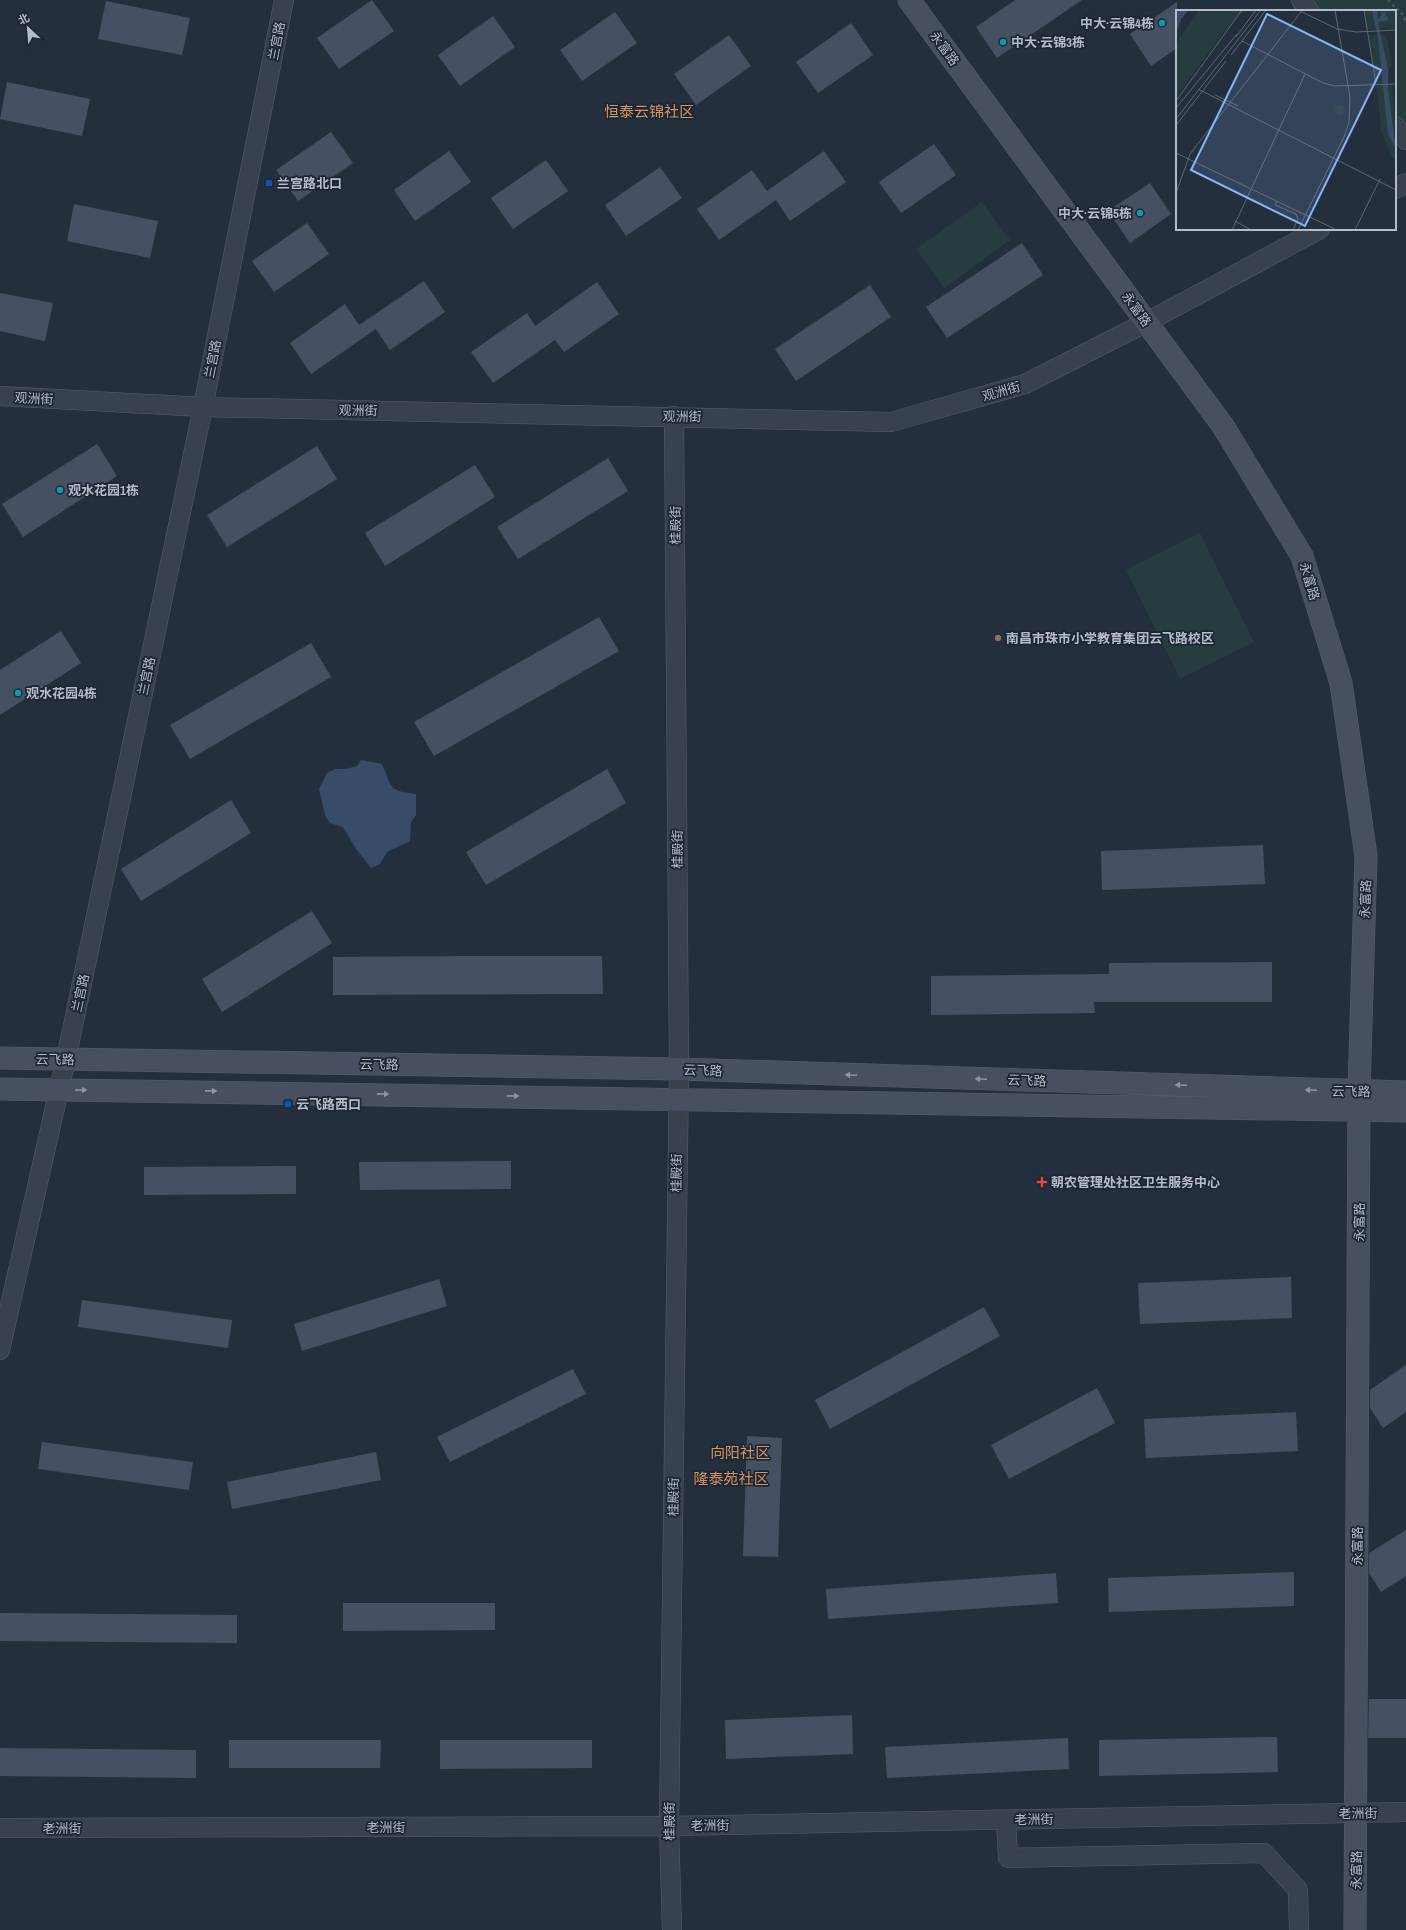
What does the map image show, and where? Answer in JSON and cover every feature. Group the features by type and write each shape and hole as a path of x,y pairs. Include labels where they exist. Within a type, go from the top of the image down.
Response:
{"main road":[{"name":"永富路","path":"909,0 1223,426 1302,556 1341,683 1366,856 1359,1101 1355,1930"},
{"name":"云飞路","path":"0,1058 678,1069 1359,1101 1406,1111"},
{"name":"云飞路","path":"0,1089 677,1099 1359,1101 1406,1092"}],"street":[{"name":"兰宫路","path":"0,1350 66,1059 203,407 284,0"},
{"path":"1301,0 1308,10"},
{"path":"1396,127 1406,140"},
{"path":"1396,188 1406,183"},
{"name":"观洲街","path":"0,396 203,407 674,416 891,422 1026,384 1147,322 1318,230"},
{"name":"桂殿街","path":"672,1930 669,1826 678,1069 674,416"},
{"name":"老洲街","path":"7,1828 669,1826 1406,1812"},
{"path":"1006,1820 1008,1858 1264,1854 1298,1890 1299,1930"}],"path":[{"path":"1388,0 1403,16 1406,22"}],"green space":[{"path":"1312,0 1406,0 1406,127 1396,113 1396,10 1319,10"},
{"path":"982,202 1010,240 944,288 916,249"},
{"path":"1200,533 1254,642 1180,679 1126,570"}],"water":[{"path":"361,760 382,764 392,787 400,791 416,794 416,815 411,822 410,841 387,852 380,864 371,868 356,849 343,827 330,823 325,815 319,789 327,773 335,769 346,769 357,766"}],"building":[{"path":"372,0 394,31 339,69 317,38"},
{"name":"中大·云锦3栋","path":"1015,0 1082,0 997,58 976,27"},
{"path":"106,1 190,18 182,55 98,39"},
{"name":"中大·云锦4栋","path":"1177,2 1176,49 1151,66 1130,34"},
{"path":"615,12 637,43 582,81 560,50"},
{"path":"493,16 515,47 460,86 438,55"},
{"path":"851,23 873,55 818,93 796,62"},
{"path":"729,35 751,66 696,105 674,74"},
{"path":"7,82 90,99 82,136 0,119"},
{"path":"331,132 353,163 298,201 276,170"},
{"path":"934,144 956,175 901,213 879,182"},
{"path":"449,151 471,182 415,221 394,190"},
{"path":"824,151 846,182 790,221 776,200 719,240 697,209 752,170 767,191"},
{"path":"546,160 568,191 513,229 491,198"},
{"path":"660,167 682,198 626,236 605,205"},
{"name":"中大·云锦5栋","path":"1150,183 1171,214 1130,243 1108,211"},
{"path":"74,204 158,221 150,258 67,241"},
{"path":"307,223 329,254 274,292 252,261"},
{"path":"1022,243 1043,275 947,338 926,307"},
{"path":"424,281 445,312 390,350 376,329 311,374 290,343 345,304 359,325"},
{"path":"597,282 619,314 564,352 555,340 493,383 471,352 527,313 535,326"},
{"path":"870,285 891,317 796,381 775,349"},
{"path":"0,293 53,303 45,341 0,331"},
{"name":"观水花园1栋","path":"97,444 117,476 23,537 2,504"},
{"path":"317,446 337,479 227,547 207,515"},
{"path":"608,458 628,491 518,559 497,527"},
{"path":"475,465 495,497 385,566 365,533"},
{"path":"599,617 619,651 434,756 414,722"},
{"name":"观水花园4栋","path":"61,631 81,663 0,715 0,670"},
{"path":"311,643 331,677 190,759 170,725"},
{"path":"607,769 626,803 486,885 466,852"},
{"path":"231,800 251,833 141,901 121,869"},
{"path":"1263,845 1265,884 1102,890 1101,851"},
{"path":"312,911 332,943 222,1012 202,979"},
{"path":"602,956 603,994 333,995 333,957"},
{"path":"1272,962 1272,1002 1094,1002 1095,1013 931,1015 931,976 1109,974 1109,963"},
{"path":"511,1161 511,1189 360,1190 359,1162"},
{"path":"296,1166 296,1194 144,1195 144,1167"},
{"path":"1291,1277 1292,1318 1140,1324 1138,1283"},
{"path":"439,1279 447,1306 302,1351 294,1324"},
{"path":"82,1300 232,1320 228,1348 78,1327"},
{"path":"984,1307 1000,1336 830,1429 815,1400"},
{"path":"1406,1365 1406,1412 1383,1428 1370,1408 1370,1390"},
{"path":"573,1369 586,1394 450,1462 437,1437"},
{"path":"1097,1388 1115,1423 1009,1479 991,1445"},
{"path":"1296,1412 1298,1451 1146,1458 1144,1419"},
{"path":"747,1436 782,1438 778,1557 743,1556"},
{"path":"42,1442 193,1462 189,1490 38,1469"},
{"path":"376,1452 381,1480 232,1509 227,1482"},
{"path":"1406,1530 1406,1576 1381,1592 1369,1573 1369,1553"},
{"path":"1294,1572 1294,1606 1109,1612 1108,1578"},
{"path":"1056,1573 1058,1603 828,1619 826,1589"},
{"path":"343,1603 495,1603 495,1630 343,1631"},
{"path":"0,1613 237,1615 237,1643 0,1641"},
{"path":"1369,1699 1406,1699 1406,1738 1368,1738"},
{"path":"852,1715 853,1754 726,1759 725,1720"},
{"path":"1277,1737 1278,1772 1099,1776 1099,1740"},
{"path":"1068,1738 1069,1769 887,1778 885,1747"},
{"path":"229,1740 381,1740 380,1768 229,1768"},
{"path":"440,1740 592,1740 592,1768 440,1769"},
{"path":"0,1748 196,1750 196,1778 0,1776"}],"place":[{"name":"中大·云锦4栋","path":"1162,23"},
{"name":"中大·云锦3栋","path":"1003,42"},
{"name":"兰宫路北口","path":"269,183"},
{"name":"中大·云锦5栋","path":"1140,213"},
{"name":"观水花园1栋","path":"60,490"},
{"name":"南昌市珠市小学教育集团云飞路校区","path":"998,638"},
{"name":"观水花园4栋","path":"18,693"},
{"name":"云飞路西口","path":"288,1104"},
{"name":"朝农管理处社区卫生服务中心","path":"1042,1182"}],"district":[{"name":"恒泰云锦社区","path":"649,112"},
{"name":"向阳社区","path":"740,1453"},
{"name":"隆泰苑社区","path":"731,1479"}]}
